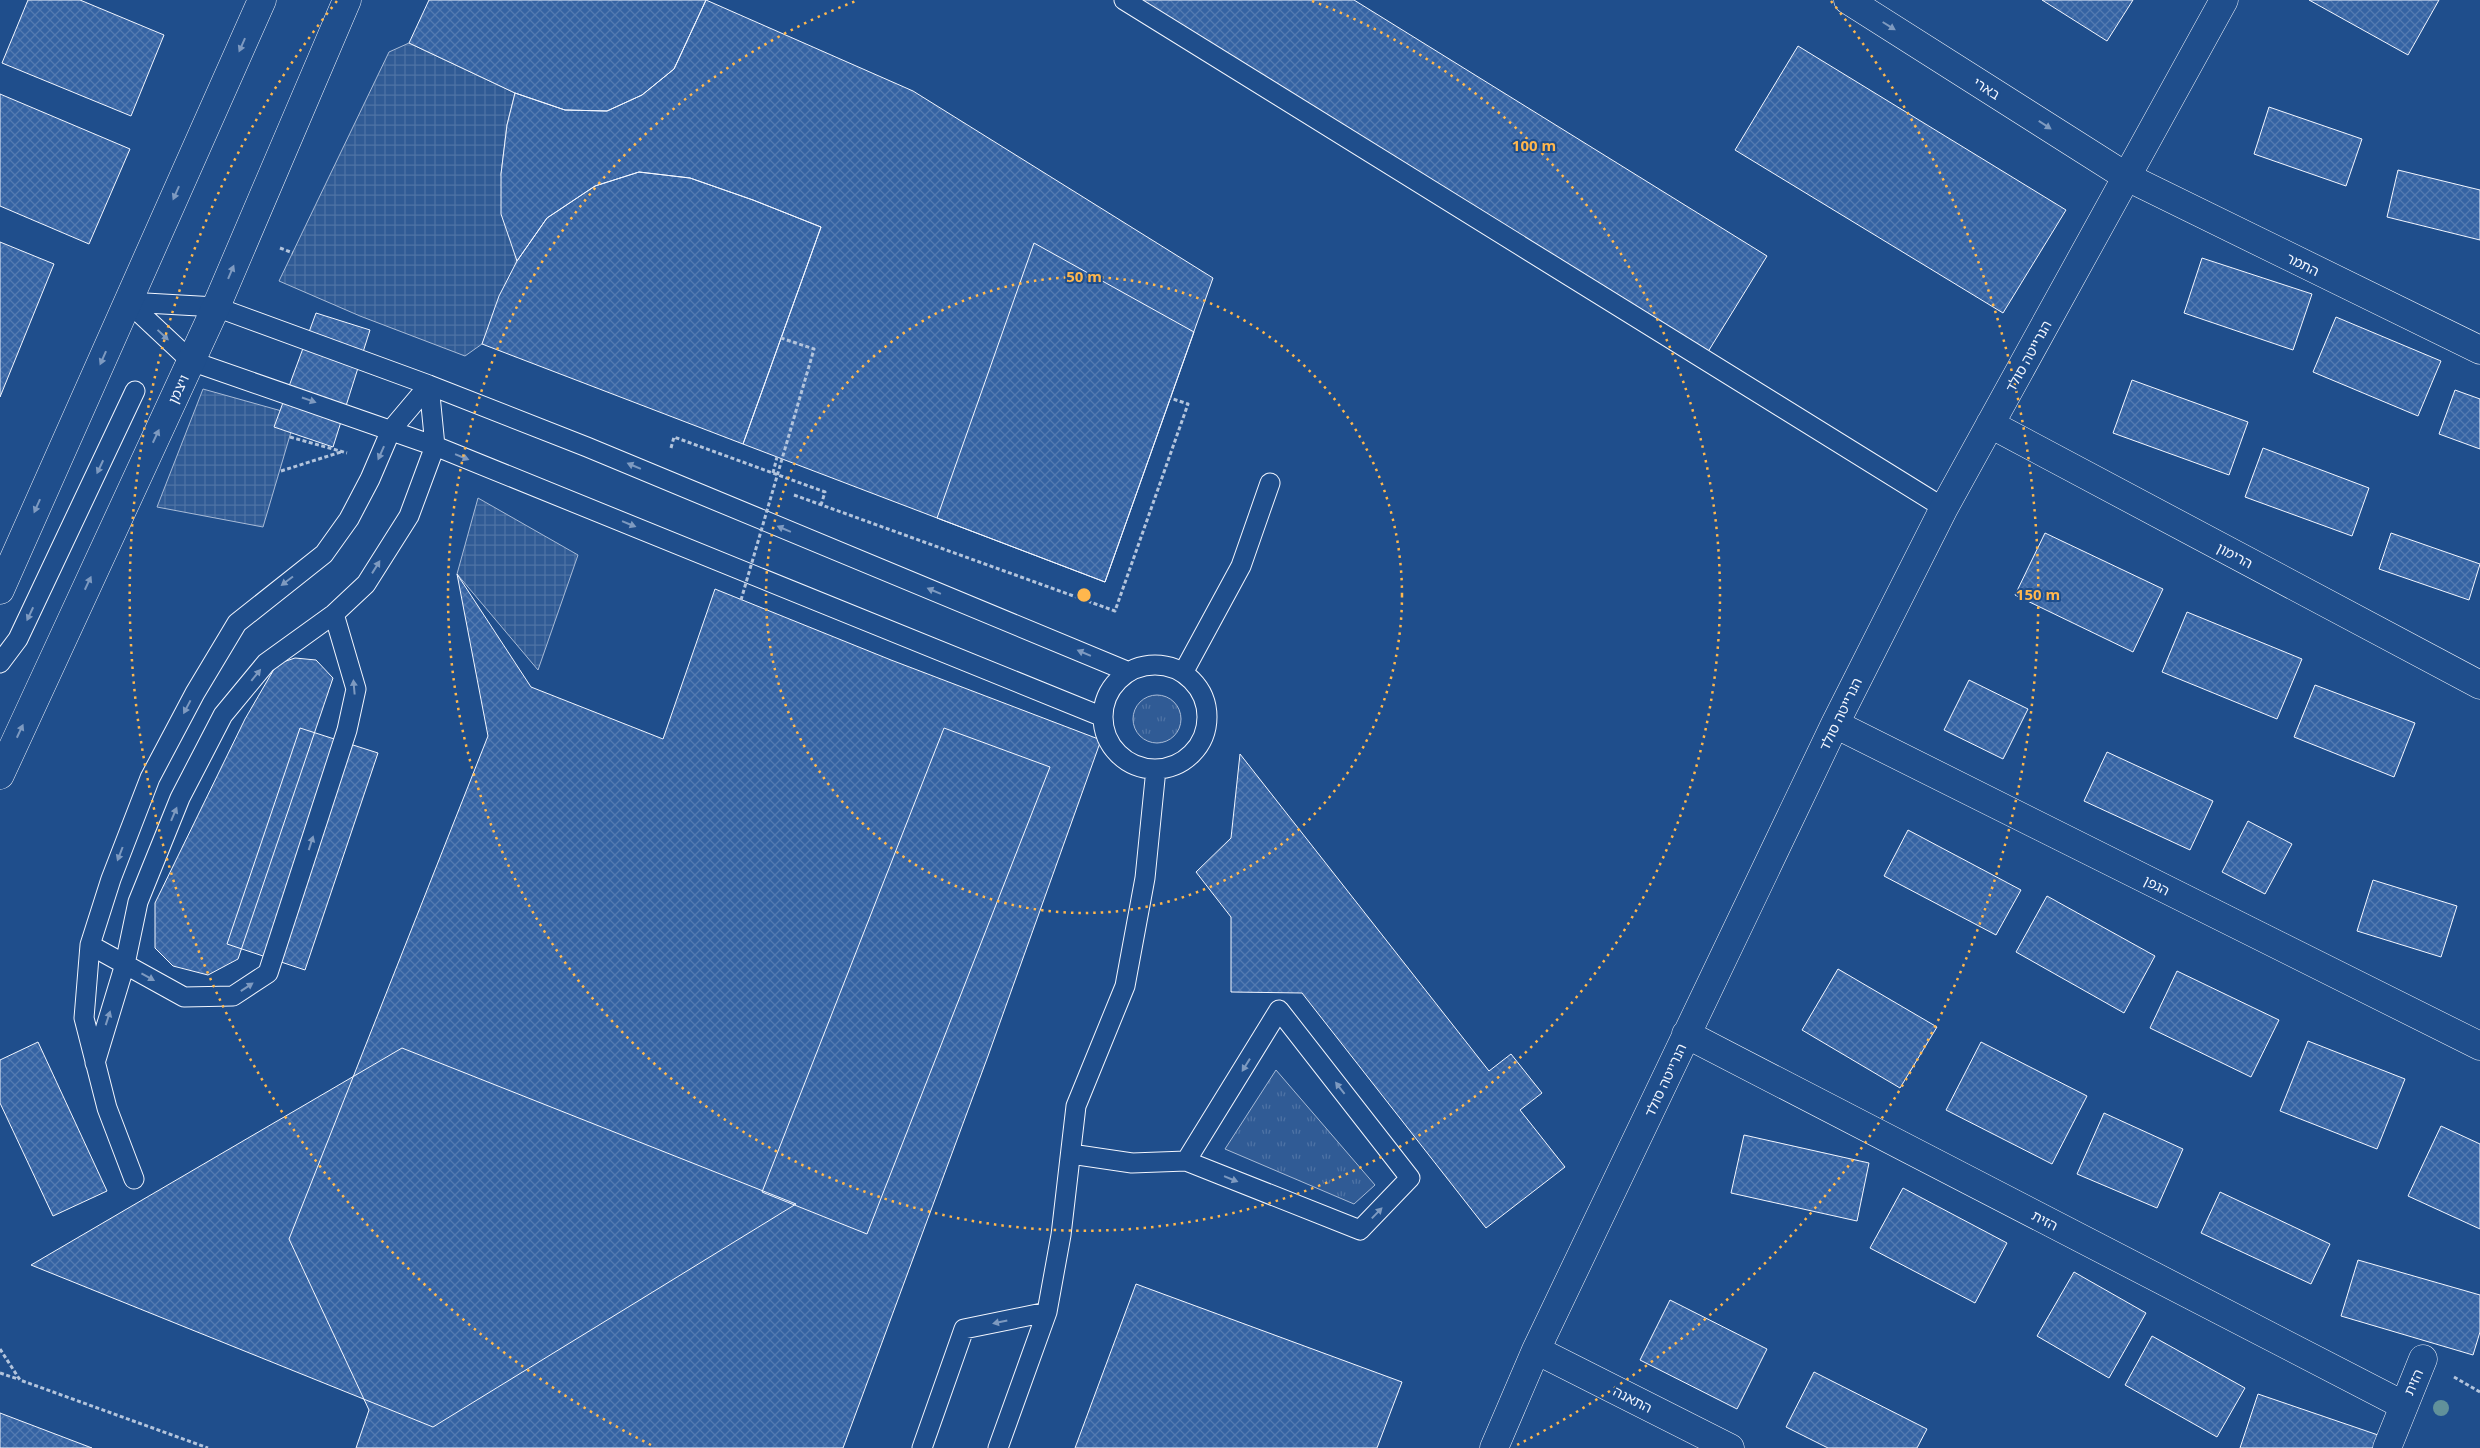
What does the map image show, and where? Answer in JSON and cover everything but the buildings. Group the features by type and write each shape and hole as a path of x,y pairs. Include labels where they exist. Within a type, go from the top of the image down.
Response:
{"street":[{"path":"0,590 262,0"},
{"name":"ויצמן","path":"0,775 216,307 347,0"},
{"name":"הנרייטה סולד","path":"1494,1448 1536,1350 1835,724 1944,508 2224,0"},
{"name":"בארי","path":"1851,1 2127,177"},
{"name":"התמר","path":"2127,177 2480,350"},
{"name":"הרימון","path":"1990,424 2480,685"},
{"name":"הגפן","path":"1835,724 2480,1046"},
{"name":"הזית","path":"1686,1034 2403,1405"},
{"name":"התאנה","path":"1536,1350 1730,1448"},
{"name":"הזית","path":"2387,1448 2423,1359"}],"lane":[{"path":"1124,0 1944,508"},
{"path":"128,302 216,307 429,385 605,454 1129,672"},
{"path":"128,302 191,361 435,446 1103,717"},
{"path":"134,1179 107,1108 84,1018 90,945 111,879 150,778 195,693 237,623 324,554 349,519 370,479 391,430 429,385"},
{"path":"95,1065 125,964 138,902 180,798 223,715 266,663 334,614 366,584 408,516 435,446 429,385"},
{"path":"0,663 18,639 135,391"},
{"path":"1183,673 1241,566 1270,483"},
{"path":"90,945 184,997 234,996 268,973 347,730 356,689 334,614"},
{"path":"1143,666 1170,667 1183,673 1196,684 1204,698 1207,715 1205,731 1198,746 1187,758 1173,766 1156,769 1140,766 1125,759 1113,748 1106,733 1103,717 1105,703 1110,690 1129,672 1143,666"},
{"path":"998,1448 1047,1312 1061,1236 1076,1106 1125,986 1145,878 1156,769"},
{"path":"1070,1154 1132,1163 1186,1161 1360,1230 1410,1178 1279,1010 1186,1161"},
{"path":"922,1448 964,1329 1047,1312"}],"path":[{"path":"741,600 814,349 782,338"},
{"path":"786,492 1115,611 1188,404 1170,398"},
{"path":"678,454 670,451 674,438 825,492 821,505"},
{"path":"281,471 342,452"},
{"path":"773,473 778,457"},
{"path":"768,486 777,489"},
{"path":"0,1349 20,1380"},
{"path":"0,1372 208,1448"}],"green space":[{"path":"1152,695 1162,695 1171,699 1177,705 1180,710 1180,728 1171,739 1162,743 1152,743 1143,739 1137,733 1133,724 1133,714 1137,705 1143,699"},
{"path":"1276,1070 1375,1185 1354,1204 1225,1149"}],"shaded area":[{"path":"409,43 515,93 507,125 501,174 517,261 482,344 465,356 360,316 279,281 389,52"},
{"path":"203,389 296,415 263,527 157,507"},
{"path":"478,498 578,555 538,670 457,574"}]}
